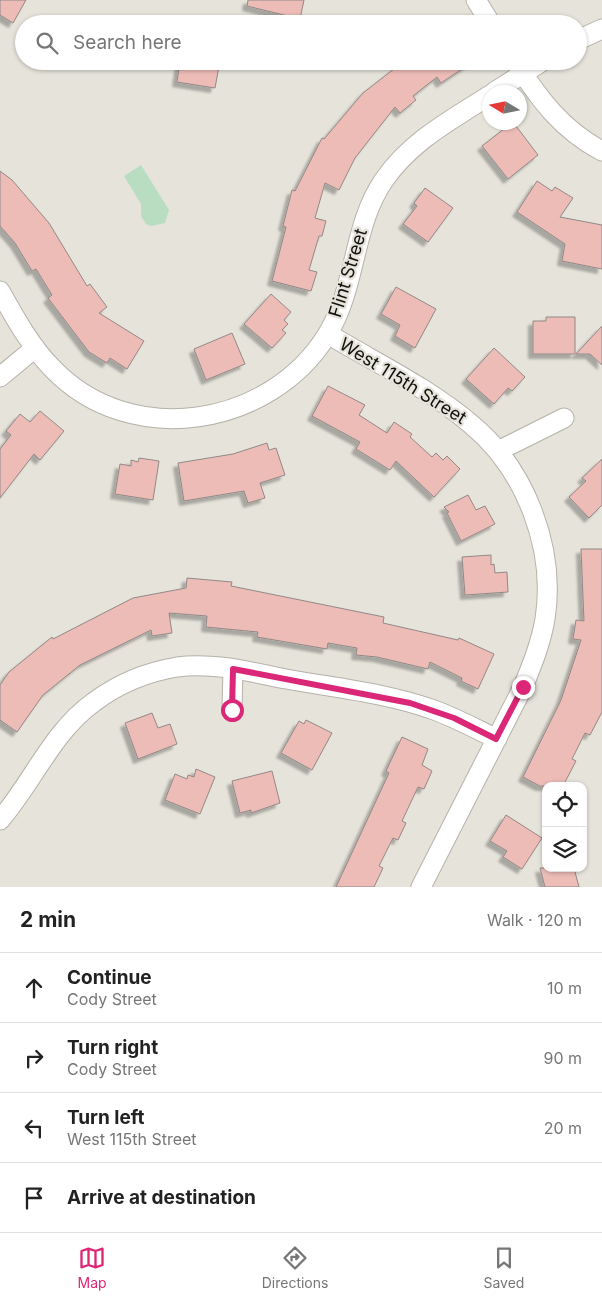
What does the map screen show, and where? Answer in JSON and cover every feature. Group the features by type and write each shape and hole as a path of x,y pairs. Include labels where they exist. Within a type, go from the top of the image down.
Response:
{"street":[{"path":"476,0 485,15"},
{"path":"587,36 602,29"},
{"path":"501,85 517,70"},
{"path":"520,70 556,118 582,139 602,151"},
{"name":"Flint Street","path":"0,291 35,348 53,370 75,387 99,401 133,414 152,418 189,419 225,412 266,395 306,363 328,334 344,300 366,214 384,181 401,159 421,140 482,100"},
{"name":"West 115th Street","path":"328,334 442,402 472,424 498,451 516,476 532,510 542,545 546,601 536,656 523,687 496,739 427,885"},
{"path":"0,377 35,348"},
{"path":"498,451 564,418"},
{"path":"0,820 78,714 108,692 141,676 168,669 196,666 233,669 410,703 454,718 496,739"},
{"path":"232,710 233,669"}],"green space":[{"path":"141,165 169,210 165,223 151,226 146,224 141,216 141,204 124,176"}],"building":[{"path":"0,0 26,0 18,15 15,15 13,23 0,15"},
{"path":"248,0 304,0 301,15 284,15 247,6"},
{"path":"179,70 218,70 215,88 177,82"},
{"path":"392,70 460,70 441,83 437,77 413,96 416,100 400,113 395,107 355,158 339,190 325,183 315,218 326,221 322,236 319,236 309,270 317,272 311,291 272,281 286,227 283,226 292,190 295,191 322,138 324,139 363,93"},
{"path":"503,130 519,130 538,155 508,179 482,146"},
{"path":"0,171 12,180 49,223 87,286 90,284 107,307 99,313 144,341 127,369 110,358 107,363 89,352 48,298 52,295 36,269 32,271 15,243 0,226"},
{"path":"537,181 552,191 555,187 573,198 560,217 602,225 602,269 562,261 565,244 517,212"},
{"path":"425,188 453,208 428,242 403,224 417,206 414,203"},
{"path":"396,287 436,309 415,348 395,336 400,325 381,314"},
{"path":"271,294 291,312 284,320 288,324 282,330 286,333 272,348 244,324"},
{"path":"546,317 575,317 575,354 533,354 533,321 546,321"},
{"path":"602,326 602,365 590,354 576,354"},
{"path":"232,333 245,364 206,380 194,349"},
{"path":"494,348 525,377 512,391 508,388 494,404 466,379"},
{"path":"328,386 365,405 359,415 387,433 394,422 412,434 410,437 432,457 436,453 443,460 447,456 460,469 434,497 396,461 390,470 356,449 360,442 312,416"},
{"path":"40,411 64,431 40,460 34,454 0,498 0,449 11,435 6,431 20,414 30,422"},
{"path":"267,443 269,450 276,448 285,475 260,483 265,498 248,503 244,491 184,501 178,463 233,454"},
{"path":"139,458 159,461 153,500 115,494 120,464 131,466 131,460 138,462"},
{"path":"602,459 602,505 589,518 569,497 586,481 582,478"},
{"path":"468,495 476,510 485,506 495,524 461,541 447,513 449,512 444,507"},
{"path":"581,549 602,549 602,712 590,735 585,733 572,759 576,761 565,782 542,782 542,786 540,786 523,777 561,700 581,640 573,639 576,620 584,621"},
{"path":"491,555 491,565 494,564 495,573 507,572 508,592 465,595 462,557"},
{"path":"187,578 232,582 231,586 384,617 383,623 458,640 459,638 494,654 478,689 461,681 462,678 430,662 428,669 377,657 356,655 357,648 328,643 327,649 257,637 258,632 206,627 207,616 169,613 172,633 152,636 151,630 80,665 43,695 17,732 0,720 0,685 9,672 52,637 53,639 133,598 186,588"},
{"path":"152,713 158,728 170,724 177,744 138,759 125,723"},
{"path":"306,720 332,733 312,770 281,753 299,721 304,724"},
{"path":"402,737 428,749 422,765 432,771 424,789 418,787 402,821 406,823 398,840 393,838 379,866 383,868 374,887 336,887 389,773 386,771"},
{"path":"196,769 215,777 200,814 165,800 175,774 187,779 188,775 194,777"},
{"path":"272,771 280,803 251,813 251,810 240,813 232,781"},
{"path":"506,815 542,838 522,869 503,857 507,851 490,841"},
{"path":"540,868 542,868 542,872 575,872 579,887 545,887"}],"route":[{"path":"232,710 233,669 410,703 454,718 496,739 523,687"}]}
